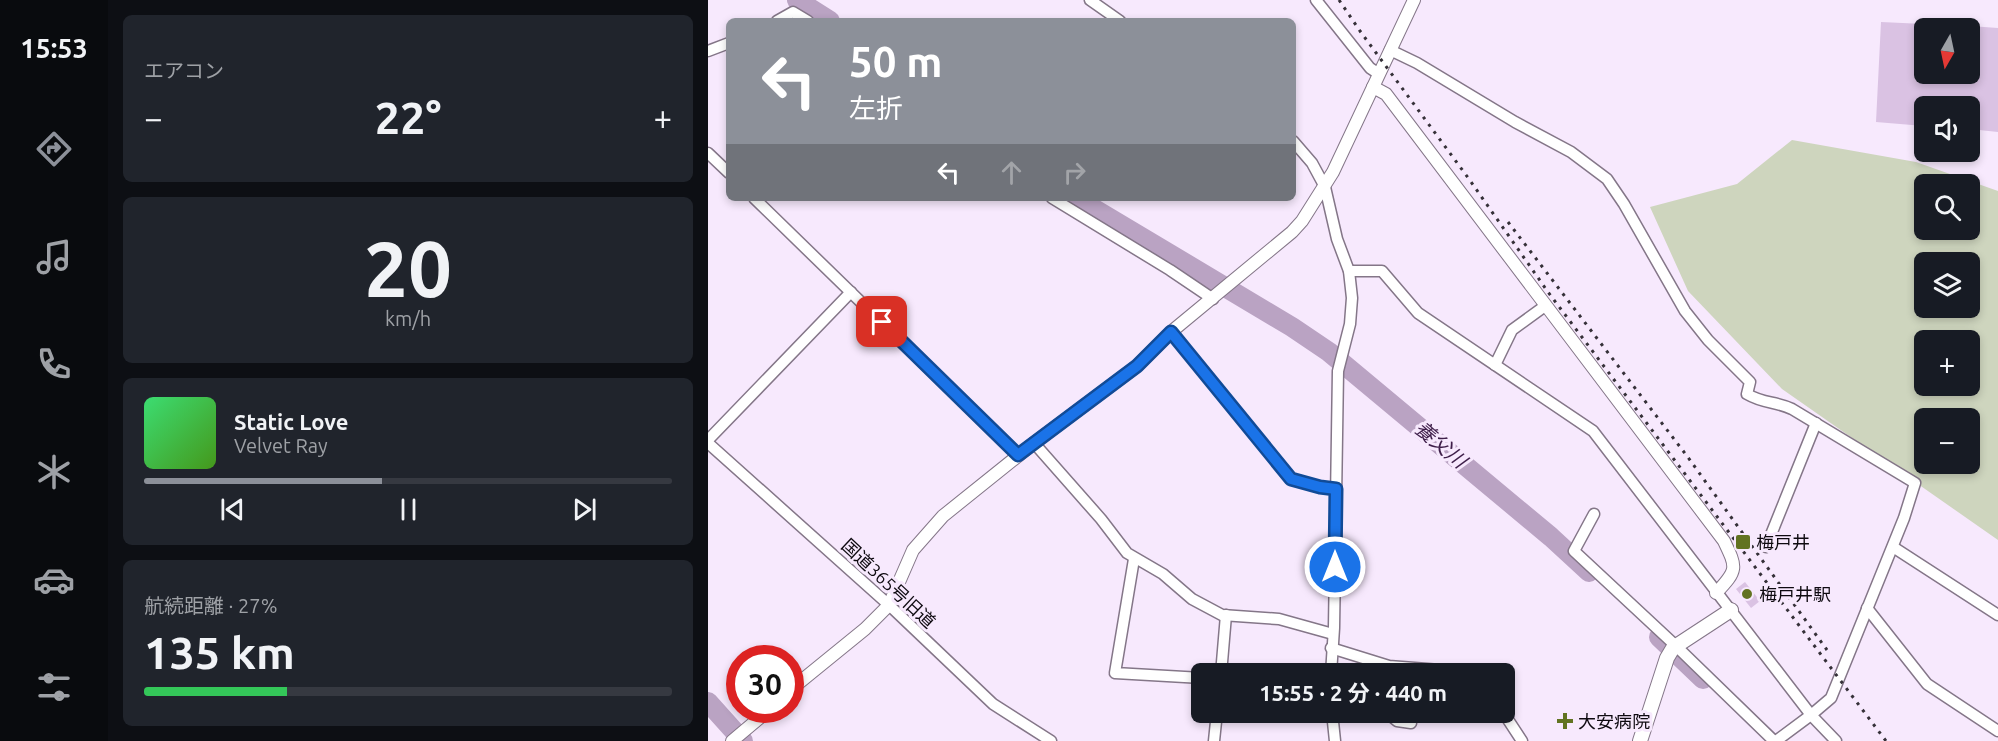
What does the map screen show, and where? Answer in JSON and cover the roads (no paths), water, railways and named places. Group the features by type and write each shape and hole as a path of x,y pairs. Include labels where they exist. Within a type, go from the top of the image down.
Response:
{"main road":[{"path":"1640,741 1672,650 1731,610"}],"street":[{"path":"1090,0 1115,18"},
{"path":"1316,0 1370,68 1379,74"},
{"path":"804,679 865,629 889,605 913,550 932,526 1018,455 1137,366 1171,332 1292,232 1302,221 1325,187 1414,0"},
{"path":"782,18 793,12 803,18"},
{"path":"708,51 726,44"},
{"path":"1390,50 1417,63 1515,122 1571,152 1607,179 1624,204 1685,311 1708,340 1750,382 1747,394 1759,401 1782,404 1915,483 1893,547 1831,698 1775,741 1672,650 1574,551 1594,514"},
{"path":"1373,87 1386,94 1724,541 1734,563 1731,576 1716,593"},
{"path":"1296,144 1312,163 1325,187 1337,239 1349,271 1352,298 1350,324 1338,371 1331,663"},
{"path":"708,153 726,170"},
{"path":"757,201 1018,455"},
{"path":"1057,201 1215,297"},
{"path":"1349,271 1382,271 1418,313 1593,431 1811,715 1836,741"},
{"path":"708,442 851,292"},
{"path":"1495,365 1512,330 1545,306"},
{"path":"1171,332 1291,479 1336,489"},
{"path":"1766,547 1816,423"},
{"name":"国道365号旧道","path":"708,442 889,605 993,704 1051,741"},
{"path":"1034,443 1134,559 1163,574 1192,599 1226,615 1279,619 1333,634"},
{"path":"1893,547 1998,615"},
{"path":"1134,559 1115,673 1191,677"},
{"path":"1868,609 1927,684 1998,731"},
{"path":"1222,663 1226,615"},
{"path":"1331,648 1379,663"},
{"path":"732,741 753,723"},
{"path":"1214,741 1216,723"},
{"path":"1333,723 1335,741"},
{"path":"1510,723 1522,741"}],"waterway":[{"name":"養父川","path":"797,0 825,18"},
{"name":"養父川","path":"1081,201 1292,327 1329,352 1551,537 1589,572"},
{"name":"養父川","path":"1659,637 1703,679"},
{"path":"708,702 743,741"}],"railway":[{"path":"1339,0 1548,292 1886,741"},
{"path":"1508,222 1687,456 1827,650"}],"place":[{"name":"梅戸井","path":"1743,542"},
{"name":"梅戸井駅","path":"1747,594"},
{"name":"大安病院","path":"1565,721"}]}
